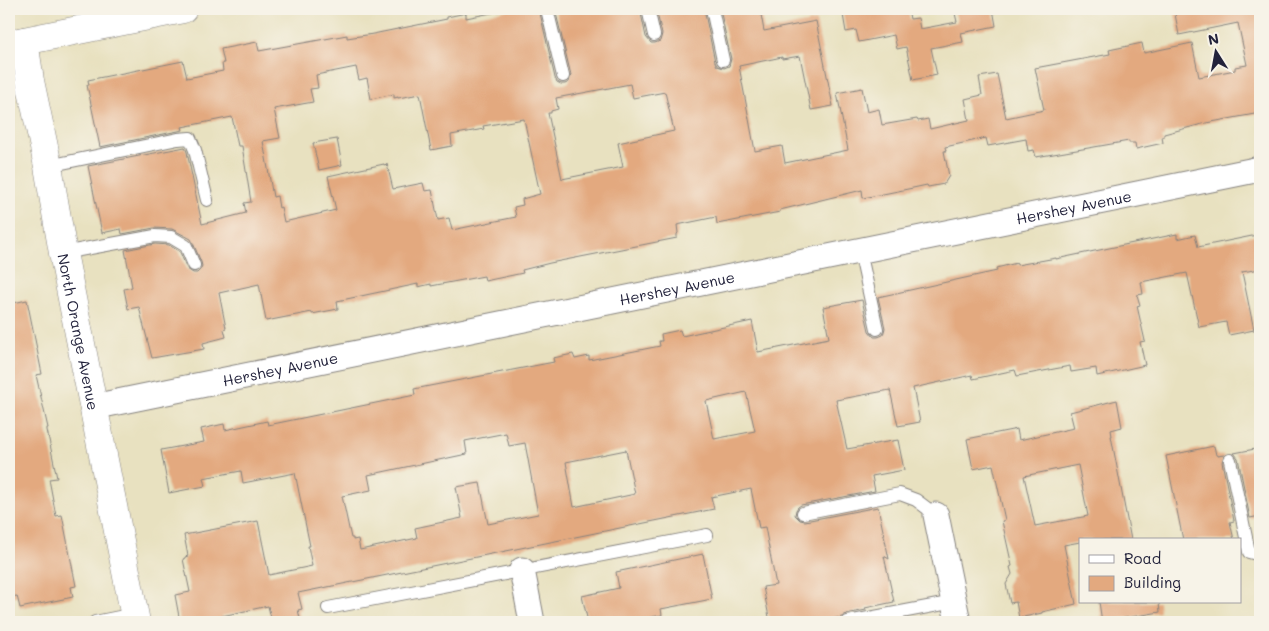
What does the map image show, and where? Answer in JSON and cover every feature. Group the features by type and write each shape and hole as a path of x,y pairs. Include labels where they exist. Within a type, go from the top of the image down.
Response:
{"street":[{"path":"16,42 183,9"},
{"name":"North Orange Avenue","path":"16,42 30,81 48,166 62,253 135,618"},
{"name":"Hershey Avenue","path":"93,407 1260,169"},
{"path":"936,515 956,612"},
{"path":"522,570 532,622"}],"lane":[{"path":"547,9 563,76"},
{"path":"648,9 654,35"},
{"path":"712,9 723,60"},
{"path":"48,166 190,138 196,150 207,200"},
{"path":"62,253 154,236 171,237 186,246 194,265"},
{"path":"860,251 877,329"},
{"path":"1230,460 1249,552 1260,555"},
{"path":"803,513 900,494 916,500 936,515"},
{"path":"328,608 706,535"},
{"path":"848,622 956,612"},
{"path":"96,622 135,618"}],"building":[{"path":"512,9 539,9 555,78 561,84 569,82 571,75 555,9 640,9 646,37 651,43 655,43 660,41 662,34 656,9 704,9 715,62 717,66 724,68 729,66 731,59 720,9 760,9 764,31 816,21 833,106 811,110 800,56 782,59 782,57 739,66 755,151 782,146 785,163 848,150 837,93 862,88 867,112 879,109 882,125 928,119 930,129 969,120 965,99 982,95 979,77 997,74 1006,118 1044,110 1035,68 1110,54 1109,50 1142,43 1144,53 1192,43 1199,77 1235,70 1235,67 1247,65 1238,23 1179,35 1175,14 1199,9 1260,9 1260,113 1206,123 1164,134 1164,137 1162,137 1163,143 1136,149 1135,143 1129,143 1129,141 1036,157 1034,150 1028,151 1026,139 988,146 986,138 945,147 946,151 944,151 949,176 944,184 928,187 927,185 863,198 862,190 780,210 780,212 717,224 716,217 677,225 677,238 550,263 522,270 523,273 485,281 484,276 431,286 431,284 418,287 418,284 337,301 338,309 312,314 312,312 266,321 259,284 219,293 226,337 203,343 204,349 152,358 139,307 128,309 124,289 132,287 125,250 155,244 169,245 180,252 187,269 193,273 197,273 200,270 201,262 191,239 172,229 154,228 122,234 121,229 102,233 88,166 185,147 202,224 246,213 244,203 251,202 242,146 238,146 232,117 182,127 183,130 100,147 87,85 89,85 88,80 183,61 187,78 223,71 222,63 224,63 221,49 257,42 259,51 347,35 347,38 373,34 447,19 447,17 466,13 466,18","holes":["356,67 359,80 367,78 371,99 394,94 394,98 420,94 431,150 452,146 451,135 484,129 483,126 524,119 540,194 522,199 523,205 514,207 516,217 452,230 449,218 438,220 432,190 425,191 423,183 393,189 387,164 384,164 328,176 336,210 284,222 277,196 273,197 263,141 280,138 274,109 313,102 310,89 318,88 316,75","630,84 633,98 665,92 674,131 618,143 623,167 562,179 548,113 558,109 556,98"]},
{"path":"842,9 908,9 910,19 918,18 920,29 957,22 954,9 993,9 996,26 961,33 963,42 931,48 937,75 913,80 906,47 897,49 894,35 859,42 856,30 846,32"},
{"path":"337,139 342,165 319,170 313,143"},
{"path":"1177,234 1177,239 1195,235 1198,247 1257,235 1260,269 1242,272 1254,330 1229,335 1226,322 1199,327 1187,273 1141,282 1143,294 1137,295 1140,305 1137,306 1145,341 1140,342 1145,365 1097,376 1096,368 1071,372 1070,366 1017,376 1015,370 973,379 972,375 913,388 920,422 898,426 890,390 836,400 847,449 898,440 904,470 872,476 875,491 801,505 796,510 795,515 800,520 805,521 878,507 889,559 884,556 894,602 817,622 770,622 763,587 776,585 765,527 759,528 751,489 711,497 714,509 298,593 302,609 298,610 301,622 272,622 268,606 222,616 223,622 180,622 175,595 190,592 183,559 188,556 184,535 258,521 269,575 312,566 308,546 310,546 295,473 243,483 241,471 203,478 205,486 169,493 161,450 204,442 201,429 224,424 225,430 267,421 268,425 415,395 414,389 554,362 553,358 573,354 575,359 589,356 589,360 660,346 659,341 662,341 661,334 680,330 682,336 752,321 758,352 829,338 823,307 862,300 869,331 874,337 878,337 883,335 885,328 878,297 997,271 996,268 1017,263 1017,265 1056,259","holes":["746,392 755,431 714,439 706,401","506,433 509,446 525,443 538,514 488,524 480,483 456,487 462,518 415,528 417,538 360,550 358,539 353,540 351,538 342,496 371,490 368,475 467,454 465,441","626,450 635,494 574,507 566,462"]},
{"path":"27,300 42,374 36,375 57,478 49,479 56,516 62,515 76,586 71,587 73,597 20,608 17,596 9,597 9,304"},
{"path":"1117,400 1122,427 1111,430 1111,436 1131,538 1079,538 1079,542 1064,545 1076,604 1019,618 1016,602 1010,603 1006,584 1012,574 1010,567 1012,566 1002,521 1005,520 993,465 973,469 967,439 1017,429 1019,440 1074,428 1070,412","holes":["1078,465 1088,516 1035,526 1024,476"]},
{"path":"1214,446 1216,455 1224,455 1222,462 1234,521 1230,522 1234,538 1183,538 1166,456"},
{"path":"1260,448 1260,516 1250,518 1238,458 1234,453"},
{"path":"703,554 712,599 661,609 662,615 627,622 588,622 582,596 619,588 616,572"},
{"path":"1099,604 1159,604 1160,612 1102,622"}]}
